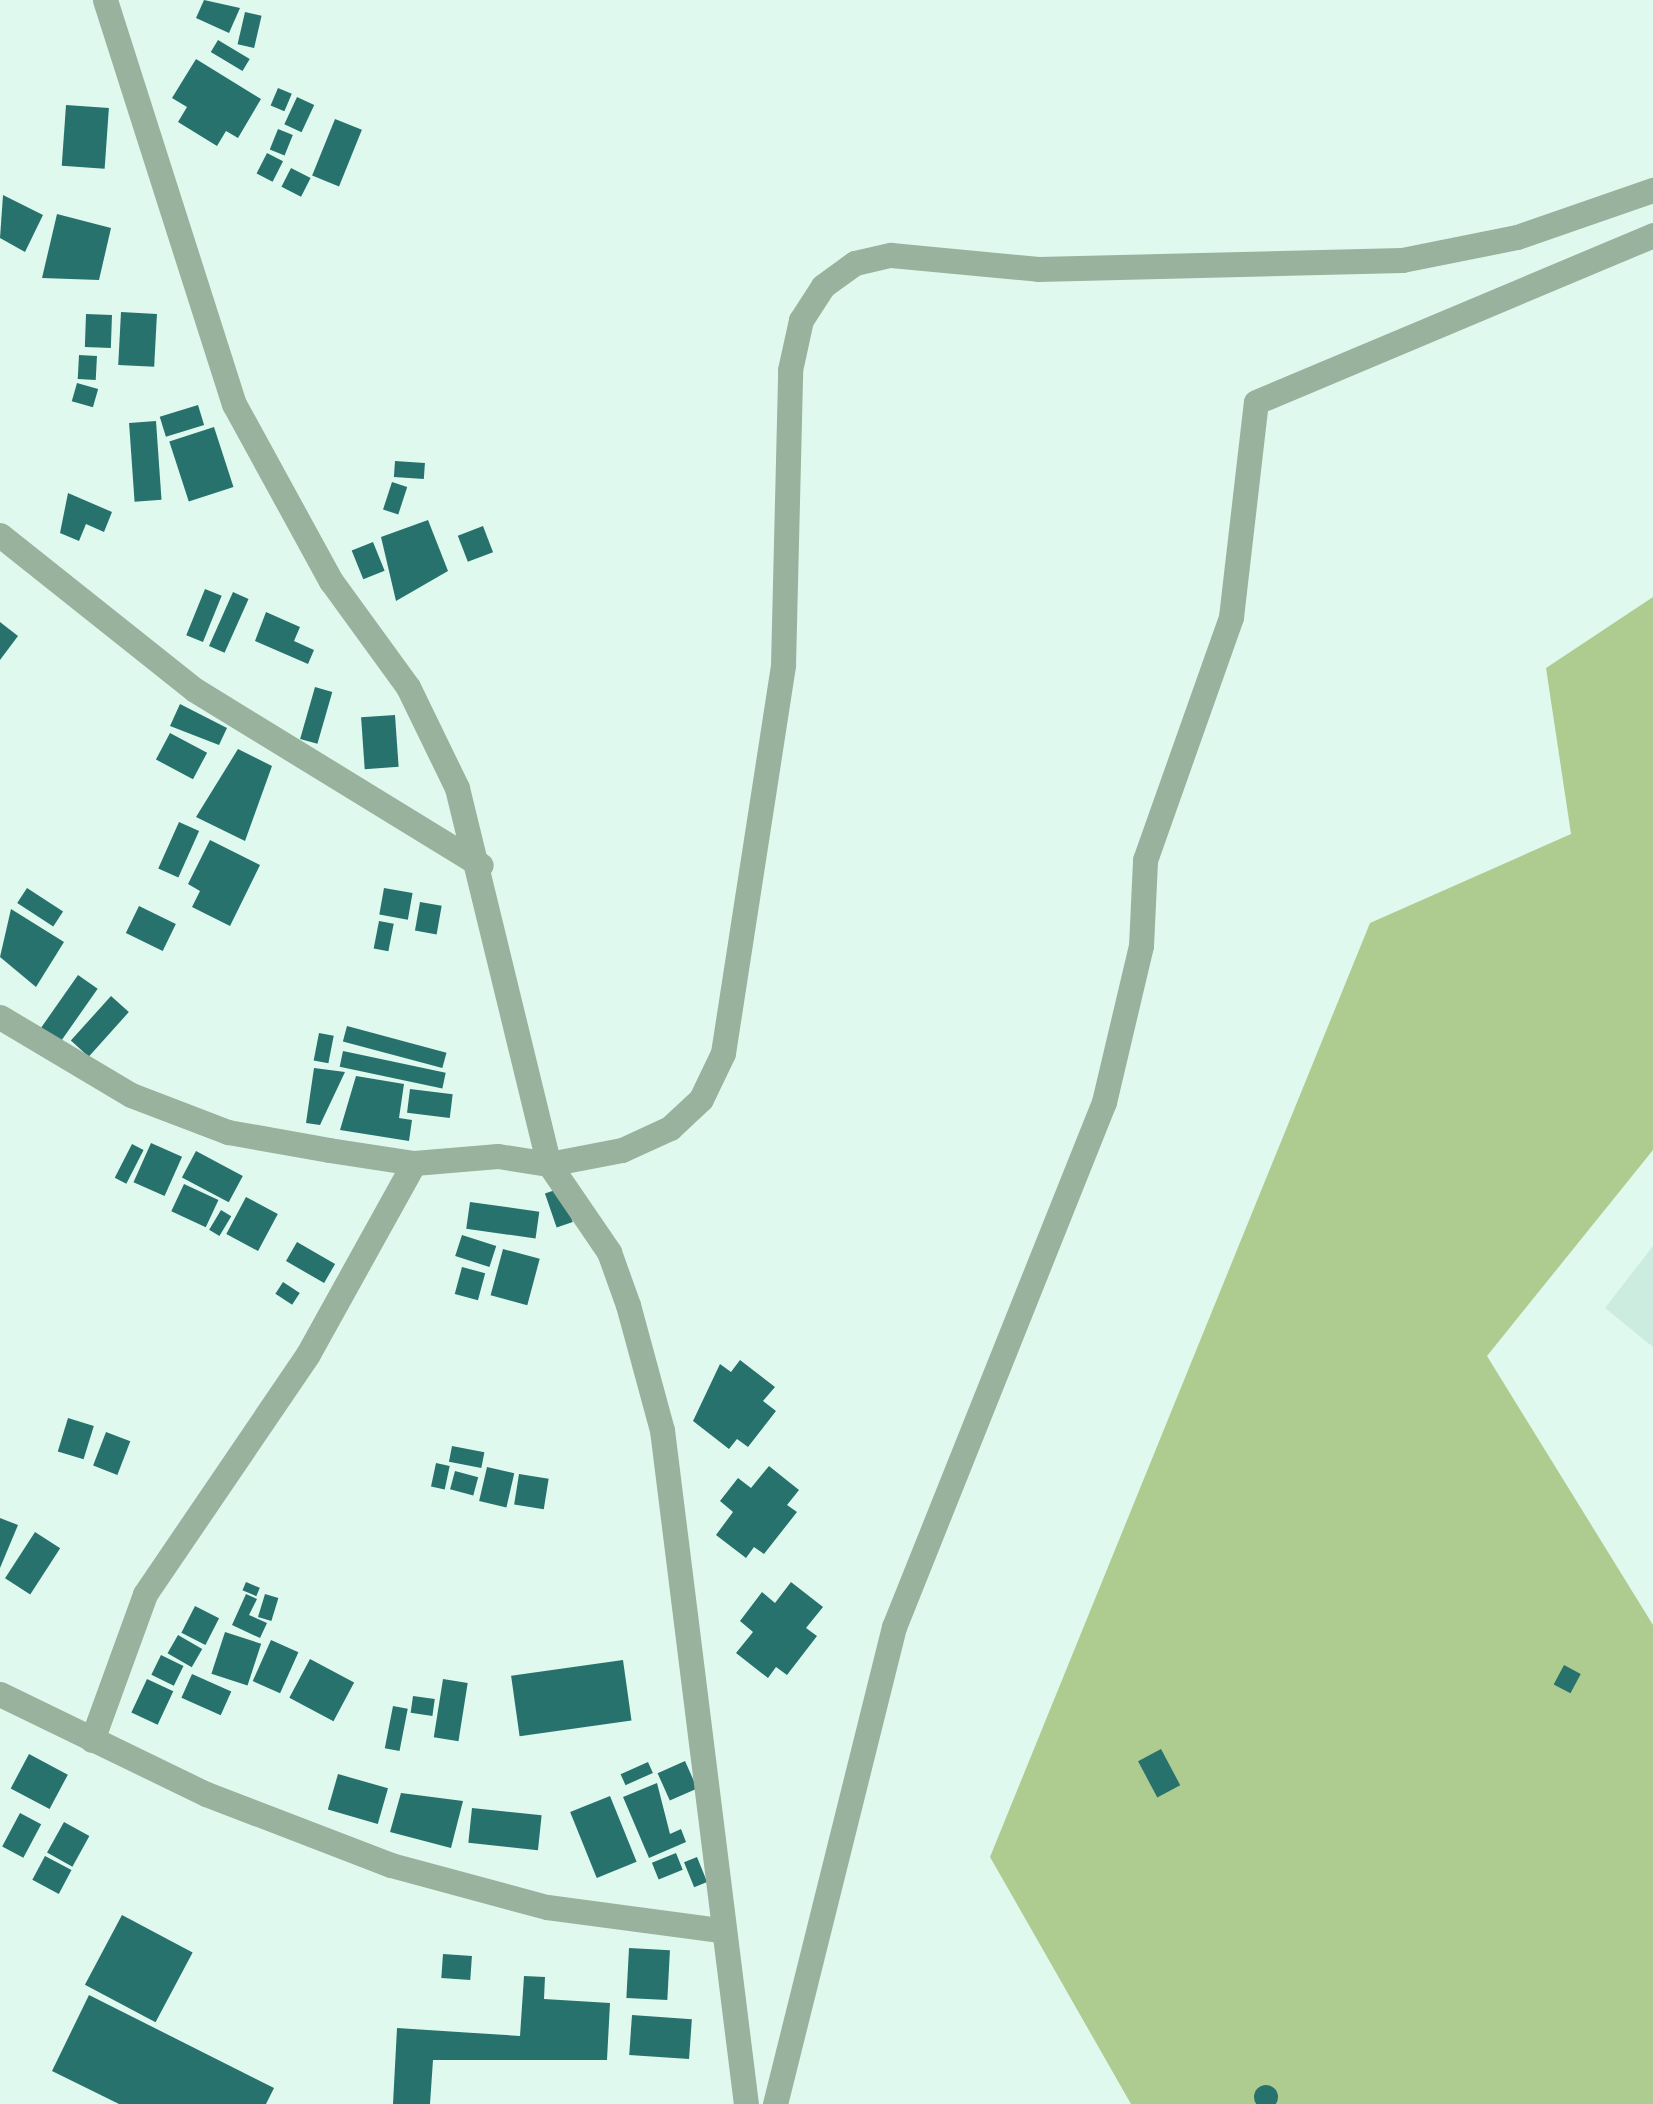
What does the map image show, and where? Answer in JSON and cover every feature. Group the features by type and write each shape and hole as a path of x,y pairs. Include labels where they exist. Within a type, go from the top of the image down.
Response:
{"street":[{"path":"105,0 234,404 331,581 435,737 481,865 549,1164 609,1252 662,1430 720,1930 746,2104"},
{"path":"0,1017 131,1096 228,1132 414,1163 498,1156 549,1164 622,1150 670,1128 701,1098 723,1053 783,664 790,370 802,320 823,286 854,264 891,254 1038,269 1402,260 1516,237 1653,190"},
{"path":"775,2104 894,1627 1104,1102 1141,946 1145,860 1232,617 1256,402 1653,235"},
{"path":"0,536 195,690 481,865"},
{"path":"92,1740 145,1594 308,1354 414,1163"},
{"path":"0,1694 92,1740 307,1834 477,1892 720,1930"}],"shaded area":[{"path":"1653,1246 1653,1347 1605,1308"}],"green space":[{"path":"1653,597 1653,1150 1487,1356 1653,1625 1653,2104 1131,2104 990,1857 1370,923 1571,834 1546,668"}],"building":[{"path":"204,0 240,8 229,33 196,18"},
{"path":"245,12 262,16 254,48 238,44"},
{"path":"218,40 250,59 243,71 211,52"},
{"path":"196,59 261,99 238,138 226,131 217,146 178,122 187,107 172,98"},
{"path":"278,88 292,94 284,111 271,105"},
{"path":"297,97 314,105 302,132 284,124"},
{"path":"66,105 109,108 105,169 62,166"},
{"path":"335,119 362,130 339,186 312,176"},
{"path":"278,129 293,135 285,155 270,149"},
{"path":"267,153 283,161 273,182 257,173"},
{"path":"291,168 311,178 301,197 281,187"},
{"path":"3,195 43,215 25,252 0,238"},
{"path":"57,214 111,228 99,280 42,278"},
{"path":"121,312 157,314 154,367 118,365"},
{"path":"86,314 112,315 111,348 85,347"},
{"path":"79,355 97,356 96,380 78,379"},
{"path":"77,383 98,389 93,407 72,401"},
{"path":"198,405 204,425 166,437 160,417"},
{"path":"156,421 162,500 135,502 129,423"},
{"path":"214,427 233,487 189,501 169,442"},
{"path":"395,461 425,463 424,479 394,477"},
{"path":"392,482 407,487 398,515 383,510"},
{"path":"68,493 112,512 104,532 86,524 79,541 60,533"},
{"path":"428,520 448,571 396,601 381,537"},
{"path":"483,526 493,552 468,562 458,536"},
{"path":"373,542 385,571 363,579 352,551"},
{"path":"205,589 222,596 203,642 186,635"},
{"path":"233,592 249,599 225,653 209,646"},
{"path":"266,612 300,627 294,641 314,650 308,664 255,641"},
{"path":"0,622 18,636 0,660"},
{"path":"315,687 332,692 317,744 300,739"},
{"path":"180,704 227,728 219,745 170,726"},
{"path":"395,715 399,767 365,769 361,717"},
{"path":"170,733 207,753 193,779 156,759"},
{"path":"238,749 272,766 245,841 196,817"},
{"path":"179,822 199,831 178,878 158,869"},
{"path":"210,840 260,865 230,926 192,907 200,891 188,884"},
{"path":"27,888 63,911 53,927 17,903"},
{"path":"384,888 413,893 408,920 379,915"},
{"path":"420,902 442,906 437,934 415,931"},
{"path":"139,906 176,924 163,951 126,933"},
{"path":"11,909 64,942 36,987 0,957"},
{"path":"379,921 394,924 388,951 374,948"},
{"path":"78,975 98,989 60,1042 41,1028"},
{"path":"111,996 129,1012 89,1057 71,1041"},
{"path":"347,1026 446,1053 442,1068 343,1041"},
{"path":"319,1033 334,1036 328,1063 314,1060"},
{"path":"343,1051 446,1073 442,1088 340,1067"},
{"path":"314,1068 345,1072 320,1125 306,1123"},
{"path":"356,1076 404,1084 399,1118 412,1120 409,1141 340,1130"},
{"path":"410,1089 453,1094 450,1118 407,1113"},
{"path":"151,1143 182,1157 165,1196 134,1182"},
{"path":"132,1144 144,1150 126,1184 115,1178"},
{"path":"196,1151 243,1176 229,1202 182,1177"},
{"path":"184,1184 218,1200 206,1227 171,1211"},
{"path":"561,1188 573,1222 557,1228 545,1194"},
{"path":"246,1197 278,1214 258,1251 226,1234"},
{"path":"470,1202 539,1212 536,1238 466,1229"},
{"path":"221,1210 231,1216 219,1236 209,1230"},
{"path":"462,1235 496,1246 489,1267 455,1256"},
{"path":"297,1242 335,1264 324,1283 286,1261"},
{"path":"503,1249 540,1259 527,1305 491,1295"},
{"path":"462,1267 485,1273 478,1300 455,1294"},
{"path":"283,1282 300,1293 292,1305 275,1294"},
{"path":"740,1360 775,1387 763,1401 776,1411 748,1447 737,1439 729,1449 693,1421 720,1364 731,1372"},
{"path":"68,1418 94,1426 84,1459 58,1451"},
{"path":"106,1432 130,1441 117,1475 93,1466"},
{"path":"452,1446 484,1452 481,1468 449,1462"},
{"path":"436,1463 450,1466 445,1489 431,1486"},
{"path":"769,1466 799,1490 787,1505 797,1512 764,1554 754,1547 746,1558 716,1535 733,1512 720,1501 738,1478 751,1488"},
{"path":"487,1467 514,1473 506,1507 479,1501"},
{"path":"455,1471 478,1477 473,1496 450,1489"},
{"path":"519,1474 549,1479 544,1509 514,1505"},
{"path":"0,1518 18,1525 0,1568"},
{"path":"35,1532 60,1548 30,1594 5,1578"},
{"path":"246,1582 260,1588 256,1596 242,1590"},
{"path":"791,1582 823,1607 806,1628 817,1636 787,1675 776,1667 768,1678 736,1653 753,1632 740,1621 762,1592 775,1603"},
{"path":"246,1594 257,1599 249,1615 267,1623 260,1638 232,1625"},
{"path":"265,1594 278,1598 271,1621 258,1617"},
{"path":"195,1606 219,1618 205,1645 181,1633"},
{"path":"225,1632 261,1644 248,1686 211,1674"},
{"path":"178,1635 202,1649 192,1667 168,1653"},
{"path":"271,1640 298,1652 280,1693 253,1681"},
{"path":"161,1655 183,1666 174,1686 151,1675"},
{"path":"310,1659 354,1682 333,1721 289,1698"},
{"path":"623,1660 631,1720 520,1736 511,1676"},
{"path":"1564,1665 1581,1674 1570,1693 1554,1684"},
{"path":"192,1674 231,1691 221,1715 181,1698"},
{"path":"147,1679 173,1691 158,1725 131,1713"},
{"path":"443,1679 468,1683 458,1741 434,1737"},
{"path":"413,1696 435,1699 432,1716 411,1713"},
{"path":"393,1706 408,1709 400,1751 385,1748"},
{"path":"1161,1749 1180,1785 1157,1797 1138,1761"},
{"path":"29,1754 68,1775 50,1809 11,1788"},
{"path":"685,1761 697,1788 670,1801 658,1773"},
{"path":"648,1762 653,1773 625,1785 621,1774"},
{"path":"338,1774 388,1788 378,1824 328,1810"},
{"path":"657,1783 670,1834 681,1829 686,1842 649,1858 623,1797"},
{"path":"401,1793 463,1801 451,1848 390,1832"},
{"path":"610,1796 637,1862 597,1878 570,1812"},
{"path":"472,1808 542,1815 538,1850 468,1843"},
{"path":"20,1813 41,1824 23,1858 2,1847"},
{"path":"64,1822 89,1836 72,1867 47,1853"},
{"path":"676,1853 683,1870 659,1879 652,1863"},
{"path":"45,1856 71,1870 59,1894 32,1880"},
{"path":"697,1857 707,1882 694,1887 684,1862"},
{"path":"122,1915 193,1953 156,2022 85,1985"},
{"path":"629,1948 670,1950 667,2000 626,1998"},
{"path":"443,1954 472,1956 470,1980 441,1978"},
{"path":"524,1976 545,1977 544,1999 610,2003 607,2060 433,2060 430,2104 393,2104 397,2028 520,2036"},
{"path":"89,1995 274,2088 266,2104 119,2104 52,2071"},
{"path":"632,2015 692,2019 689,2059 629,2055"},
{"path":"1266,2085 1278,2097 1266,2109 1254,2097"}]}
